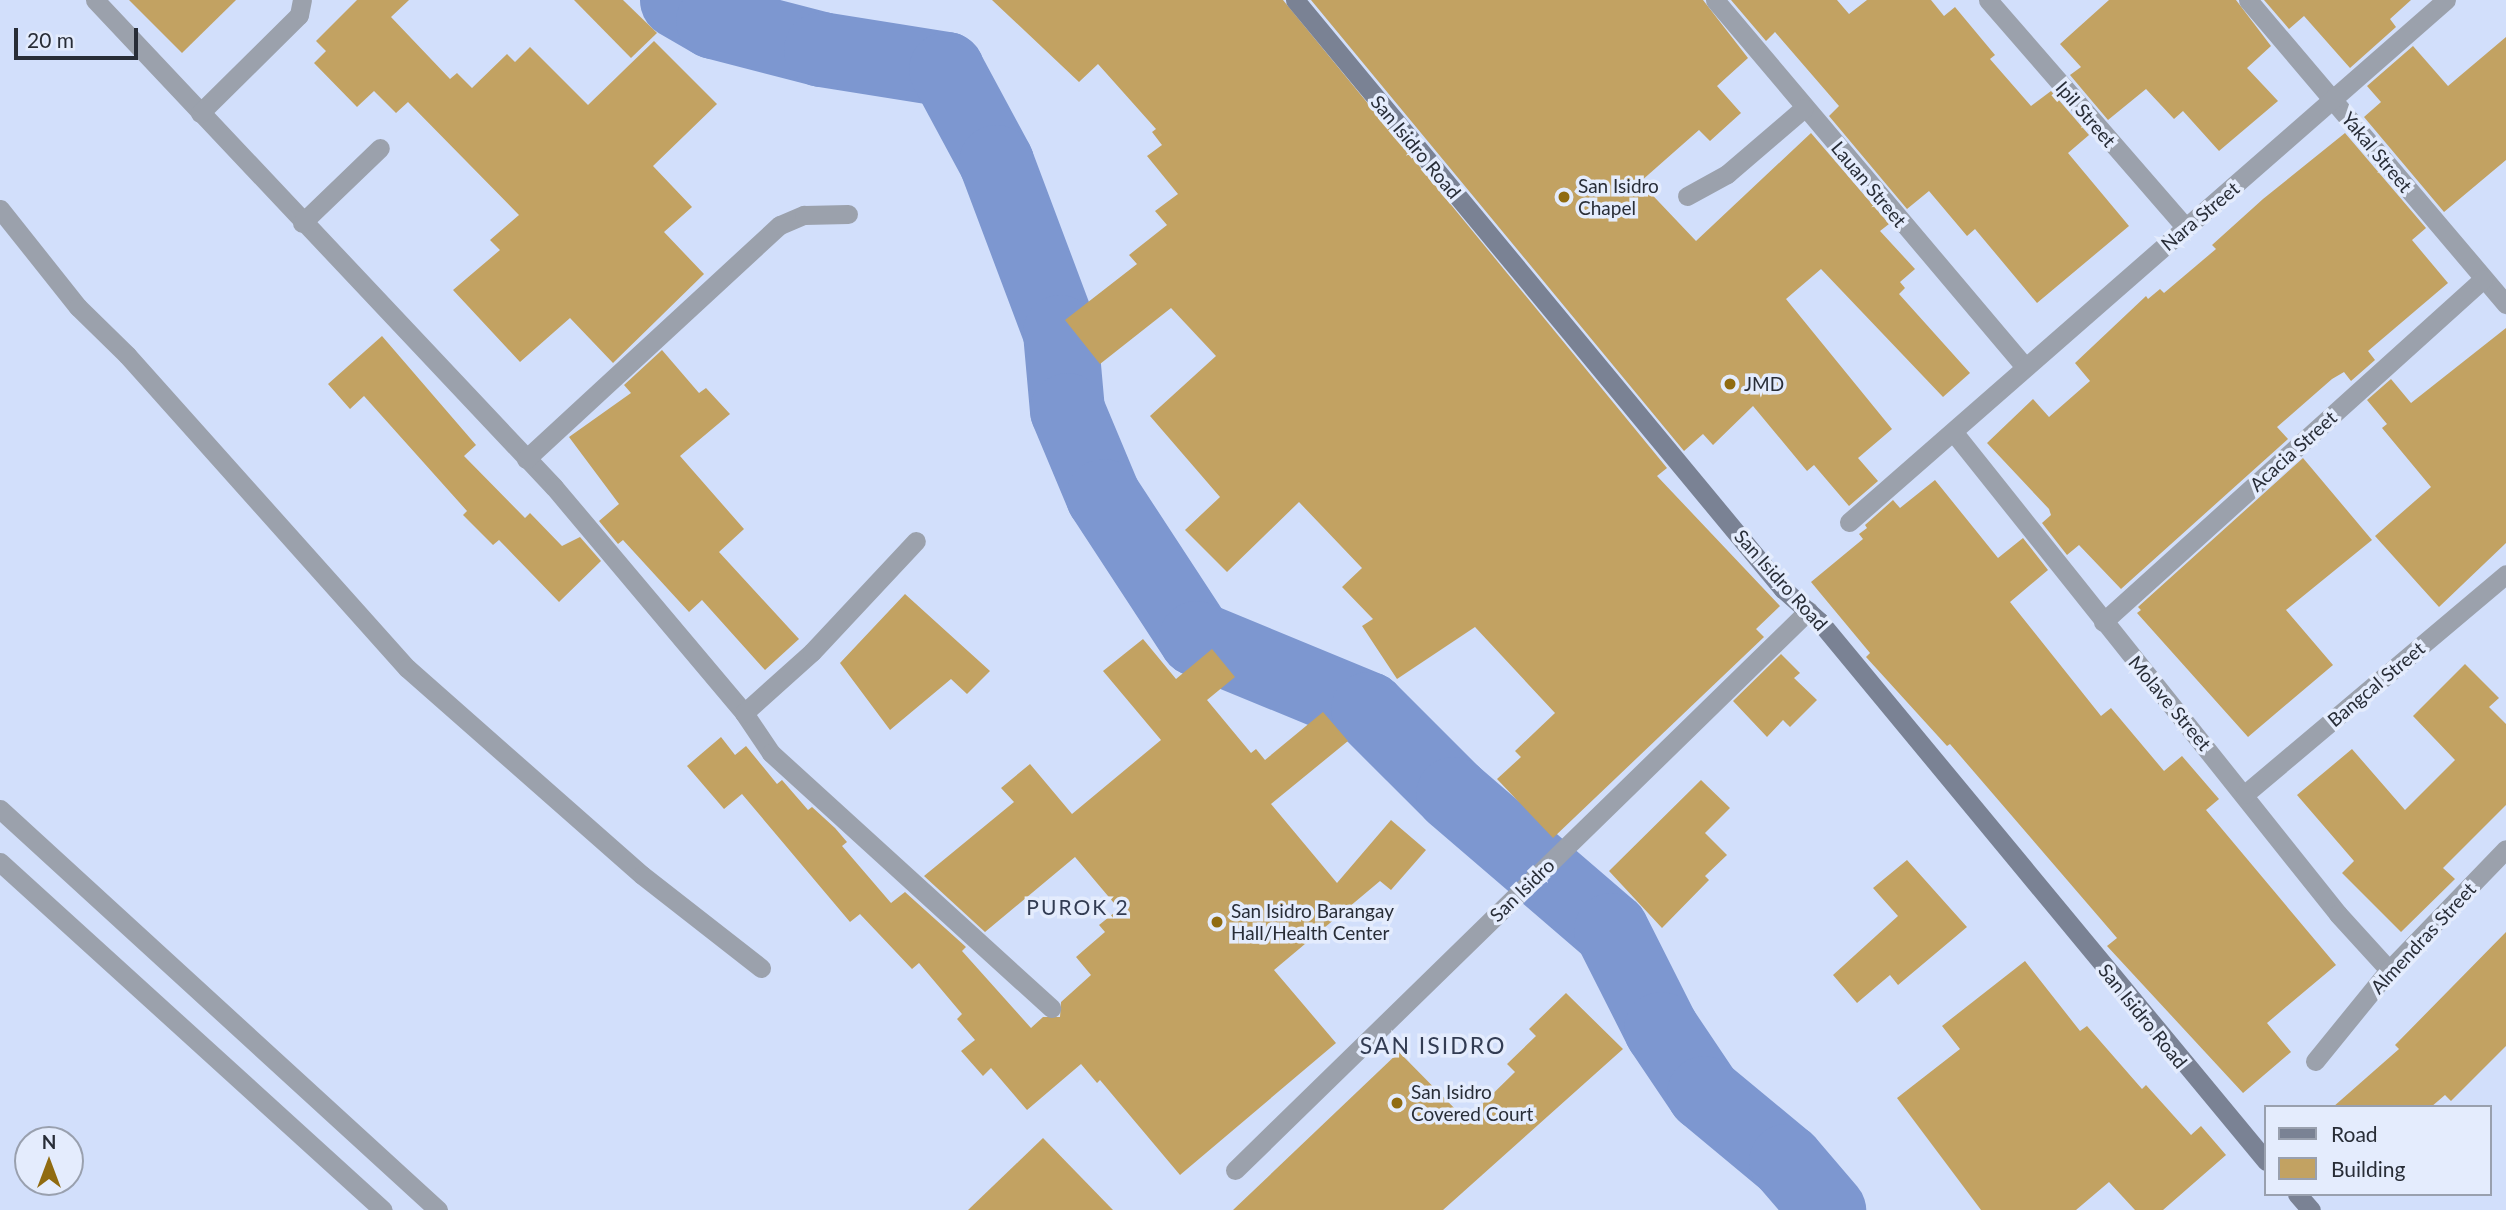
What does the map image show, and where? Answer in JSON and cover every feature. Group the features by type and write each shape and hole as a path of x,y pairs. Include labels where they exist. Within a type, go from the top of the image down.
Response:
{"main road":[{"name":"San Isidro Road","path":"1295,0 1783,589 1808,611 2264,1159"},
{"path":"2299,1196 2311,1210"}],"street":[{"path":"94,0 526,459 744,713 771,753 843,823 1051,1008"},
{"path":"200,113 299,15 302,0"},
{"name":"Lauan Street","path":"1715,0 2025,367"},
{"name":"Ipil Street","path":"1988,0 2185,227"},
{"name":"Yakal Street","path":"2248,0 2506,304"},
{"name":"Nara Street","path":"1849,522 1955,434 2025,367 2185,227 2334,102 2446,0"},
{"path":"1687,196 1727,174 1804,108"},
{"path":"302,223 380,148"},
{"path":"0,209 78,307 127,355 407,667 642,875 761,968"},
{"path":"526,459 780,225 804,215 848,214"},
{"name":"Acacia Street","path":"2103,622 2483,279"},
{"name":"Molave Street","path":"1955,434 2103,622 2245,794 2338,914 2389,970"},
{"path":"744,713 811,652 916,541"},
{"name":"Bangcal Street","path":"2245,794 2506,574"},
{"name":"San Isidro","path":"1236,1170 1808,611"},
{"path":"0,808 438,1210"},
{"name":"Almendras Street","path":"2315,1060 2389,970 2506,849"},
{"path":"0,862 383,1210"}],"building":[{"path":"129,0 236,0 182,53"},
{"path":"357,0 409,0 391,17 450,79 457,73 472,88 507,54 515,62 530,47 588,105 654,41 717,104 653,166 692,207 664,232 704,274 613,363 570,318 520,362 453,290 500,250 490,240 519,215 408,102 396,113 374,91 357,107 314,63 326,51 316,41"},
{"path":"574,0 623,0 657,33 631,58"},
{"path":"992,0 1283,0 1667,468 1657,476 1780,606 1756,629 1764,637 1553,838 1497,779 1521,757 1515,751 1555,713 1475,627 1397,679 1362,626 1373,619 1342,587 1362,568 1299,502 1227,572 1185,530 1220,497 1150,416 1216,356 1171,308 1100,364 1065,320 1137,264 1129,255 1167,225 1155,211 1178,194 1147,156 1162,145 1152,132 1156,129 1098,64 1079,82"},
{"path":"1311,0 1703,0 1748,58 1717,86 1741,113 1710,141 1699,130 1640,182 1696,241 1811,133 1889,224 1880,231 1915,269 1900,282 1905,288 1899,294 1970,373 1943,397 1821,269 1786,299 1892,429 1858,458 1878,481 1849,506 1814,465 1807,471 1753,406 1713,445 1703,434 1684,451"},
{"path":"1731,0 1837,0 1849,14 1867,0 1931,0 1944,16 1955,7 1995,55 1990,59 2031,106 2051,91 2089,135 2068,153 2129,226 2037,303 1975,229 1967,236 1929,191 1907,209 1829,116 1839,106 1775,32 1766,41"},
{"path":"2109,0 2236,0 2271,46 2247,68 2278,101 2219,151 2183,111 2174,119 2146,89 2108,120 2070,75 2081,67 2060,44"},
{"path":"2264,0 2411,0 2390,19 2396,27 2350,68 2304,16 2289,29"},
{"path":"2506,37 2506,160 2444,212 2364,117 2381,102 2367,86 2413,46 2448,86"},
{"path":"2345,133 2426,228 2412,240 2448,283 2368,351 2375,360 2351,381 2344,372 2332,379 2277,427 2288,439 2121,589 2079,545 2067,555 2042,523 2051,515 2049,509 1987,443 2033,399 2049,417 2090,381 2075,363 2146,296 2148,299 2160,289 2164,293 2216,249 2212,245 2263,199"},
{"path":"2506,328 2506,543 2439,607 2375,536 2431,487 2382,428 2387,424 2367,400 2391,379 2411,403"},
{"path":"382,336 476,445 464,456 525,518 530,513 562,546 580,537 601,561 559,602 499,540 493,545 463,515 467,511 364,396 350,409 328,384"},
{"path":"662,350 699,393 706,388 730,414 680,456 744,529 719,552 799,639 765,670 702,600 689,612 623,540 618,544 599,521 619,504 569,437 631,393 624,385"},
{"path":"2303,458 2372,540 2286,610 2333,665 2248,737 2137,613 2141,610 2138,607"},
{"path":"1935,480 1998,558 2023,538 2048,570 2010,602 2101,716 2111,708 2164,771 2182,756 2219,799 2206,810 2336,965 2267,1023 2291,1052 2243,1093 2107,946 2117,938 1950,744 1947,746 1866,657 1870,653 1811,582 1863,539 1859,534 1867,528 1865,525 1893,500 1900,508"},
{"path":"905,594 990,671 967,694 951,679 890,730 840,663"},
{"path":"1143,639 1176,679 1212,649 1235,677 1207,700 1251,753 1256,749 1265,760 1323,712 1348,741 1271,804 1337,883 1391,820 1426,850 1391,890 1380,881 1274,970 1336,1043 1180,1175 1100,1080 1097,1083 1081,1064 1027,1110 991,1068 983,1076 961,1051 975,1040 957,1019 962,1014 919,963 912,969 860,914 850,922 742,794 724,809 687,766 721,737 735,755 746,746 777,784 782,780 808,810 812,807 835,828 847,842 842,846 891,903 905,892 966,947 962,951 1031,1028 1043,1017 1060,1017 1061,1002 1091,975 1076,957 1105,932 1099,925 1119,909 1075,857 985,932 924,876 1014,802 1001,788 1030,764 1072,814 1161,740 1103,671"},
{"path":"1781,654 1800,673 1794,678 1817,700 1790,727 1783,720 1767,737 1733,701"},
{"path":"2465,664 2499,698 2489,707 2506,724 2506,805 2443,868 2455,879 2401,932 2342,873 2354,861 2297,795 2352,749 2405,810 2455,760 2413,716"},
{"path":"1701,780 1730,808 1705,833 1727,855 1705,876 1709,880 1662,928 1609,871"},
{"path":"1907,860 1967,927 1898,985 1890,975 1857,1003 1833,975 1898,916 1873,888"},
{"path":"2506,932 2506,1046 2451,1101 2445,1095 2433,1105 2335,1105 2399,1049 2395,1045"},
{"path":"2025,961 2080,1031 2087,1026 2142,1089 2146,1085 2191,1135 2201,1126 2226,1155 2163,1210 2135,1210 2109,1182 2076,1210 1981,1210 1897,1098 1960,1049 1942,1026"},
{"name":"San Isidro Covered Court","path":"1566,993 1623,1049 1443,1210 1233,1210 1399,1052 1466,1120 1515,1072 1507,1064 1536,1036 1529,1029"},
{"path":"1043,1138 1113,1210 968,1210"}],"waterway":[{"path":"677,0 713,21 821,49 946,69 996,162 1060,332 1067,410 1103,496 1196,638 1368,709 1453,794 1611,930 1661,1029 1704,1093 1786,1161 1828,1210"}],"place":[{"name":"San Isidro Chapel","path":"1564,197"},
{"name":"JMD","path":"1730,384"},
{"name":"San Isidro Barangay Hall/Health Center","path":"1217,922"},
{"name":"San Isidro Covered Court","path":"1397,1103"}],"district":[{"name":"PUROK 2","path":"1078,907"},
{"name":"SAN ISIDRO","path":"1433,1045"}]}
